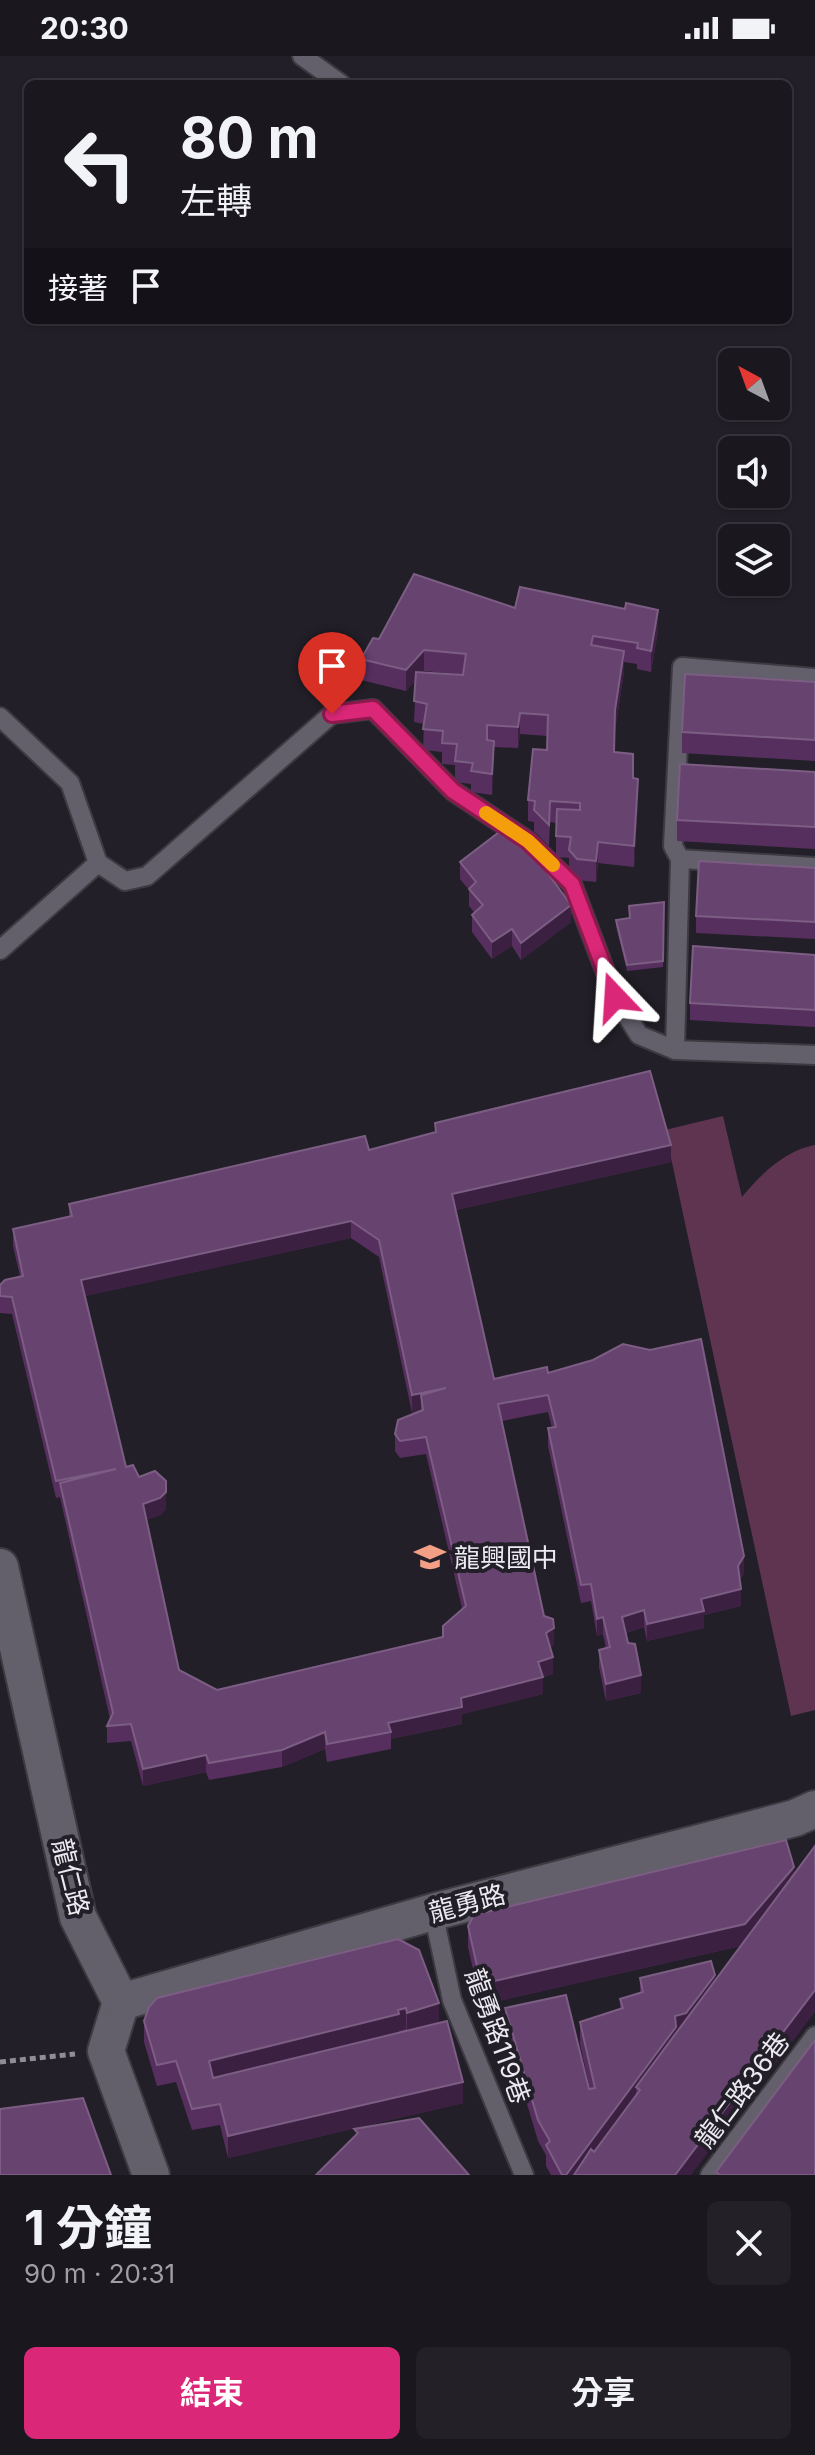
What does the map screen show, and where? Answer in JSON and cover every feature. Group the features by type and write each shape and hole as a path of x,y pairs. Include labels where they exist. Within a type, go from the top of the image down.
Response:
{"street":[{"name":"龍仁路","path":"0,1567 78,1917 121,2002"},
{"name":"龍勇路","path":"121,2002 433,1912 795,1818 815,1809"},
{"path":"121,2002 106,2051 151,2175"}],"lane":[{"path":"302,56 335,80"},
{"path":"675,1050 680,859 673,846 682,667 815,678"},
{"path":"0,717 70,783 98,863 125,881 147,876 332,714 373,709 453,791 528,841 572,884 615,997 639,1035 675,1050 815,1055"},
{"path":"680,859 815,867"},
{"path":"0,950 98,863"},
{"name":"龍勇路119巷","path":"433,1912 452,2000 524,2175"},
{"name":"龍仁路36巷","path":"710,2175 815,2036"}],"path":[{"path":"0,2062 106,2051"}],"shaded area":[{"path":"723,1116 742,1197 783,1158 815,1145 815,1710 791,1716 665,1130"}],"building":[{"path":"414,574 515,608 520,587 625,609 626,603 658,610 651,651 637,648 638,643 593,636 591,645 624,651 615,710 614,752 633,754 633,778 638,779 634,846 598,842 596,861 577,859 569,850 571,837 556,836 557,809 580,810 580,803 550,801 549,825 534,810 535,801 528,800 533,749 547,750 548,715 520,713 518,727 487,725 487,740 494,741 492,774 471,771 473,763 455,761 457,744 442,743 443,731 423,729 427,704 414,701 416,672 463,675 466,654 424,650 406,670 361,659 373,638 379,639"},
{"path":"685,674 815,682 815,740 682,732"},
{"path":"680,764 815,772 815,827 677,820"},
{"path":"511,823 571,905 521,943 512,929 492,942 472,915 483,905 469,889 476,882 460,862"},
{"path":"699,861 815,868 815,922 696,916"},
{"path":"664,902 663,961 627,965 616,920 630,918 629,906"},
{"path":"693,946 815,955 815,1010 690,1003"},
{"path":"650,1071 671,1145 452,1194 494,1379 547,1367 548,1373 593,1360 623,1344 650,1350 701,1339 744,1556 738,1566 741,1589 701,1599 704,1611 647,1624 644,1610 622,1617 628,1643 635,1644 641,1675 606,1684 599,1650 610,1647 603,1617 597,1619 591,1584 581,1585 548,1428 556,1427 548,1395 498,1404 544,1616 553,1619 554,1628 546,1633 553,1657 538,1662 543,1677 461,1698 462,1707 388,1723 391,1732 327,1744 325,1732 282,1750 209,1763 206,1755 143,1769 131,1724 107,1726 113,1713 60,1483 116,1469 56,1481 12,1297 0,1296 0,1285 5,1280 23,1276 13,1229 72,1216 69,1204 365,1136 369,1150 436,1132 435,1123","holes":["351,1221 379,1240 412,1395 446,1388 421,1395 423,1410 398,1420 395,1434 400,1441 426,1437 466,1606 443,1626 443,1637 217,1690 179,1670 143,1504 160,1498 166,1492 166,1481 155,1471 139,1477 133,1465 126,1467 81,1280"]},
{"path":"786,1840 794,1867 745,1924 481,1984 468,1926 474,1915"},
{"path":"815,1846 815,1990 675,2175 574,2175 591,2149 594,2152 640,2090 636,2087"},
{"path":"398,1939 419,1950 439,2003 407,2013 406,2008 398,2010 399,2014 209,2061 213,2078 447,2021 463,2082 228,2136 220,2104 192,2109 176,2061 157,2065 144,2021 149,2007 157,1998"},
{"path":"711,1961 715,1975 686,2013 675,2016 676,2027 566,2175 562,2175 546,2145 550,2141 538,2120 505,2008 566,1995 589,2089 595,2088 580,2022 623,2008 620,1999 643,1992 640,1978"},
{"path":"815,2040 815,2175 720,2175 716,2172"},
{"path":"83,2098 111,2175 0,2175 0,2109"},
{"path":"419,2118 469,2175 316,2175 358,2133 354,2129"}],"slow traffic":[{"path":"486,813 528,841 553,865"}],"place":[{"name":"龍興國中","path":"430,1557"}],"route":[{"path":"332,714 373,709 453,791 528,841 572,884 615,997"}]}
